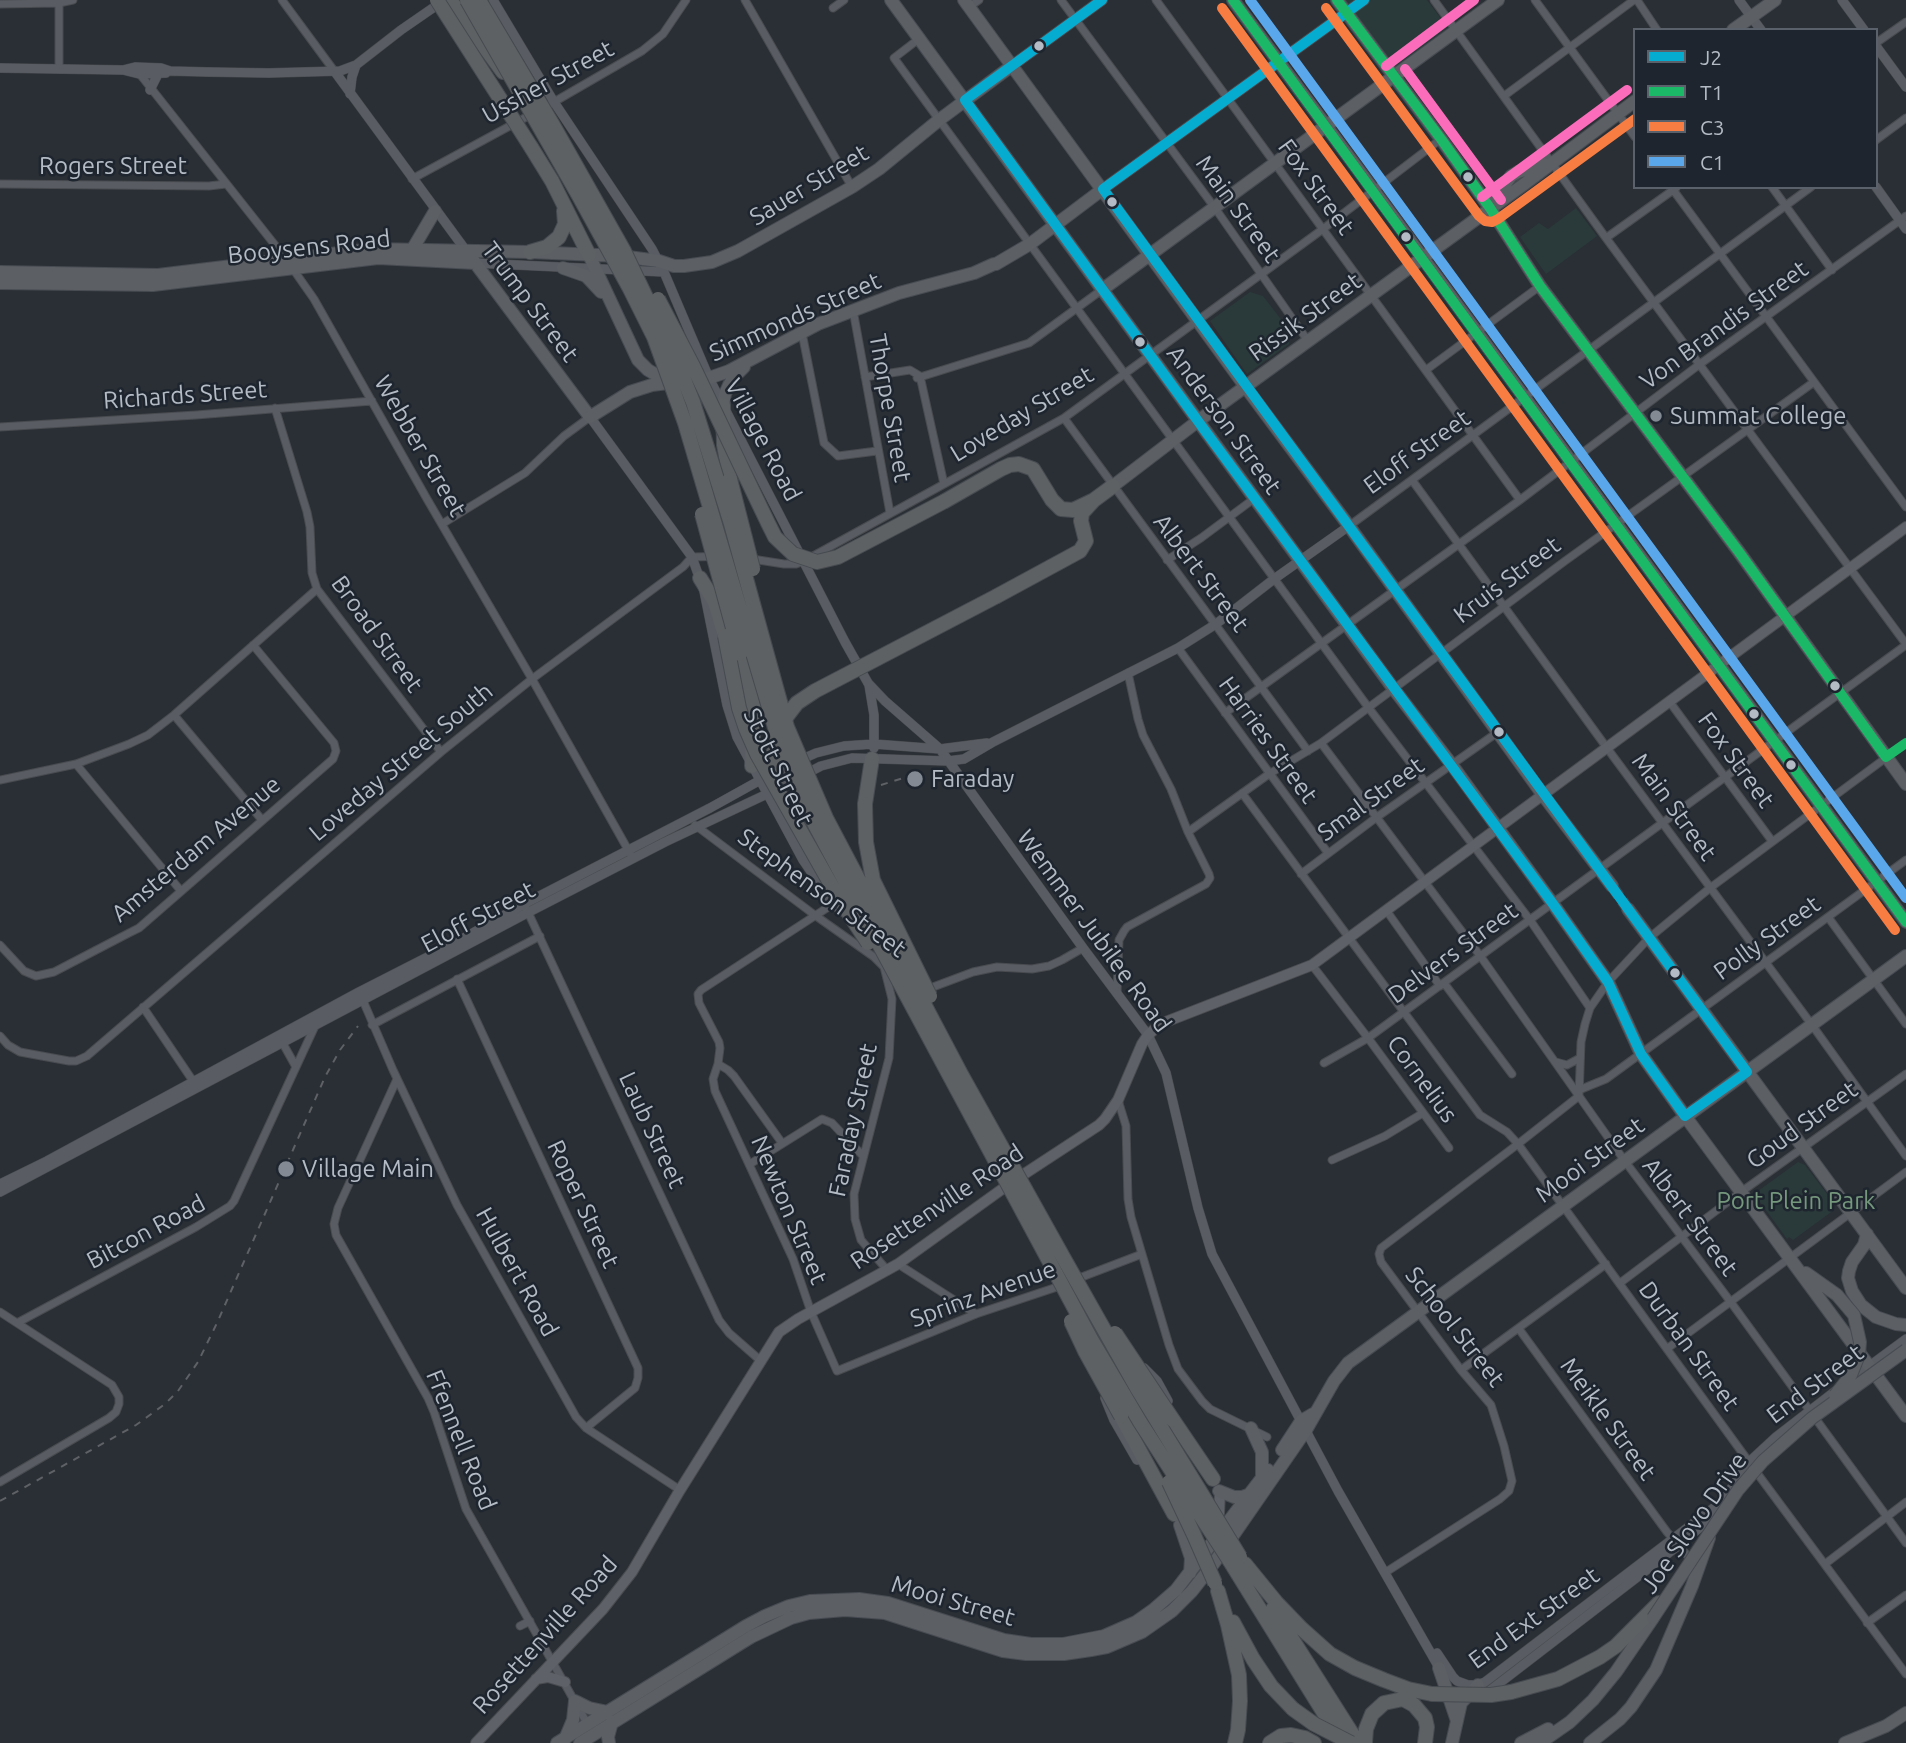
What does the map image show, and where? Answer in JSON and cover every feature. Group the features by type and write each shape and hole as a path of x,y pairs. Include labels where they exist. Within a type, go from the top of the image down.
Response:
{"highway":[{"path":"437,0 543,164 592,262"},
{"path":"450,0 529,107"},
{"path":"467,0 630,289 672,379 765,699 789,766 815,825 1058,1263 1137,1388 1343,1743"},
{"path":"479,0 590,191 648,298 693,402 731,523 778,698 803,768 825,818 956,1077"},
{"path":"590,191 629,249 676,332 768,523 783,546 793,554 817,562 838,557 1010,465 1019,464 1033,469 1052,500 1061,509 1073,510 1094,500"},
{"path":"530,252 547,247 561,234 565,222 563,203"},
{"path":"672,379 674,405 754,709 752,766"},
{"path":"723,405 724,445 730,479 803,768"},
{"path":"793,814 772,761 780,730 794,706 815,691 1080,551 1086,541 1081,521 1082,513 1113,486"},
{"path":"700,578 715,602 746,729 771,779 838,897 956,1077"},
{"path":"873,752 865,804 866,842 873,880 954,1049 956,1077"},
{"path":"1058,1263 1069,1315 1085,1351 1177,1521"},
{"path":"1058,1263 1173,1420 1218,1487"},
{"path":"1058,1263 1091,1339 1140,1422 1239,1563 1358,1743"},
{"path":"1140,1422 1216,1587 1253,1659 1271,1686 1293,1709 1314,1724 1351,1743"},
{"path":"1239,1563 1302,1629 1330,1654 1355,1668 1408,1689 1432,1694 1462,1695 1511,1692 1558,1679 1583,1667 1616,1646 1692,1573"},
{"path":"1216,1587 1239,1675 1238,1730 1235,1743"},
{"path":"1365,1743 1366,1729 1372,1714 1384,1703 1403,1699 1414,1705 1424,1718 1427,1727 1424,1743"},
{"path":"1270,1743 1282,1736 1291,1735 1314,1743"}],"main road":[{"name":"Anderson Street","path":"891,0 1553,904 1608,982 1641,1054 1906,1416"},
{"path":"1013,65 1102,0"},
{"path":"1233,0 1906,922"},
{"path":"1338,0 1490,208 1540,286 1683,477 1906,784"},
{"name":"Simmonds Street","path":"590,417 630,392 672,379 709,378 729,371 818,324 899,293 974,273 995,264 1030,244 1364,0"},
{"path":"1103,289 1498,0"},
{"path":"1736,28 1774,0"},
{"path":"971,2 1013,65 1197,321 1612,886"},
{"name":"Sauer Street","path":"661,266 684,267 724,258 852,187 1013,65"},
{"name":"Rissik Street","path":"1113,486 1633,102"},
{"path":"412,250 435,211"},
{"name":"Booysens Road","path":"0,283 153,285 354,250 530,252 592,262 620,256 661,266"},
{"name":"Trump Street","path":"467,252 590,417"},
{"name":"Booysens Road","path":"0,272 144,276 378,258 475,263"},
{"path":"592,262 643,366 659,377 672,379"},
{"path":"563,268 590,279 612,306"},
{"path":"723,405 725,394 735,376 762,355"},
{"path":"1148,1035 1168,1021 1312,965 1906,527"},
{"path":"1628,909 1906,1288"},
{"name":"Mooi Street","path":"610,1717 751,1637 791,1618 809,1613 845,1610 885,1613 1003,1651 1026,1654 1064,1654 1107,1647 1142,1632 1172,1611 1192,1591 1234,1516 1315,1413 1348,1363 1906,956"},
{"name":"Rosettenville Road","path":"476,1743 603,1609 632,1572 779,1332 787,1325 893,1268 1012,1182 1099,1125 1118,1100 1133,1062 1148,1035"},
{"path":"1867,1234 1864,1245 1849,1271 1852,1291 1861,1305 1876,1317 1906,1325"},
{"path":"1798,1269 1837,1295 1854,1315 1859,1334 1858,1355 1851,1375 1842,1388 1812,1417"},
{"name":"Joe Slovo Drive","path":"1540,1743 1583,1710 1616,1672 1653,1618 1692,1573 1749,1477 1812,1417 1906,1350"},
{"name":"Mooi Street","path":"561,1741 592,1729 756,1621 789,1606 810,1601 859,1599 878,1602 1004,1640 1031,1644 1063,1644 1104,1636 1136,1622 1166,1600 1191,1573 1209,1560 1234,1532 1303,1426"},
{"path":"1251,1428 1262,1452 1262,1479"},
{"path":"1218,1487 1234,1497 1250,1493"},
{"path":"1218,1487 1234,1516 1234,1532"},
{"path":"1177,1521 1189,1531 1196,1531 1215,1520 1221,1506 1218,1487"},
{"path":"1590,1743 1620,1719 1656,1671 1692,1573 1719,1511"},
{"path":"1177,1521 1191,1558 1191,1573"},
{"name":"Stephenson Street","path":"1177,1521 1209,1560"},
{"path":"1439,1668 1457,1721"},
{"path":"536,1679 548,1677 565,1682"},
{"path":"1452,1743 1461,1703 1478,1685"},
{"path":"561,1741 573,1720 575,1701 610,1717 609,1743"},
{"path":"1521,1743 1583,1710"},
{"path":"1845,1743 1886,1726 1903,1715"},
{"name":"Mooi Street","path":"580,1743 592,1729"}],"street":[{"path":"0,4 73,0"},
{"path":"282,0 335,72"},
{"path":"137,71 158,74 170,71 335,72 356,65 444,0"},
{"name":"Village Road","path":"493,0 554,102 646,239 661,266 709,378 845,642 869,683"},
{"name":"Ussher Street","path":"412,179 554,102 653,44 686,0"},
{"path":"745,0 852,187"},
{"path":"833,8 844,0"},
{"name":"Main Street","path":"1061,0 1215,208 1308,341"},
{"name":"Fox Street","path":"1156,0 1520,500"},
{"path":"1434,0 1906,644"},
{"path":"1535,0 1633,134"},
{"path":"1504,96 1635,0 1656,28"},
{"path":"1739,0 1759,28"},
{"path":"1842,0 1863,28"},
{"path":"59,1 59,69"},
{"path":"1878,43 1906,22"},
{"path":"920,38 894,58 1368,707 1530,920 1590,1008"},
{"path":"1878,48 1906,87"},
{"path":"350,94 356,65"},
{"path":"0,68 137,71 161,68 170,71"},
{"name":"Webber Street","path":"137,71 290,263 314,299 630,854"},
{"name":"Trump Street","path":"335,72 467,252"},
{"path":"150,90 158,74"},
{"path":"1878,139 1906,118"},
{"name":"Loveday Street","path":"692,557 733,556 793,565 804,561 1064,418 1323,229 1441,139"},
{"name":"Rogers Street","path":"0,184 226,184"},
{"path":"1606,238 1673,189"},
{"path":"1675,189 1719,254 1906,507"},
{"path":"1773,189 1832,270"},
{"name":"Eloff Street","path":"0,1192 195,1084 630,854 760,780 816,753 833,747 948,761 964,759 1178,648 1216,624 1808,189"},
{"path":"1878,189 1904,222"},
{"name":"Von Brandis Street","path":"1225,713 1520,500 1700,365 1904,222"},
{"name":"Booysens Road","path":"475,263 563,268 592,262"},
{"path":"1426,370 1540,286"},
{"path":"919,378 1029,344 1103,289"},
{"name":"Thorpe Street","path":"853,310 890,513"},
{"path":"802,333 824,443 838,456 877,451"},
{"path":"865,379 910,370 919,378 944,484"},
{"name":"Kruis Street","path":"1188,832 1269,774 1321,743 1504,606 1814,382"},
{"name":"Richards Street","path":"0,427 372,401"},
{"name":"Broad Street","path":"275,408 307,512 312,573 317,589 441,752"},
{"name":"Trump Street","path":"590,417 692,557"},
{"name":"Simmonds Street","path":"442,524 525,473 564,436 590,417"},
{"name":"Albert Street","path":"1064,418 1307,751"},
{"name":"Main Street","path":"1412,480 1906,1156"},
{"path":"1167,560 1255,498"},
{"name":"Stott Street","path":"692,557 700,578 733,727 803,860 832,904 862,928 888,965"},
{"name":"Loveday Street South","path":"0,1036 20,1052 76,1061 93,1051 441,752 532,679 683,567 692,557"},
{"path":"0,780 76,764 139,740 174,715 317,589"},
{"name":"Delvers Street","path":"1324,1063 1368,1038 1481,957 1906,644"},
{"name":"Amsterdam Avenue","path":"0,945 24,971 36,976 54,972 139,928 331,761 335,756 334,743 253,645"},
{"name":"Harries Street","path":"1178,648 1328,853"},
{"path":"1117,995 1119,940 1124,931 1209,880 1209,874 1171,789 1143,735 1128,673"},
{"path":"869,683 874,715 873,752"},
{"name":"Wemmer Jubilee Road","path":"869,683 885,701 940,749 1148,1035 1166,1073 1209,1245 1233,1296 1338,1491 1404,1605"},
{"name":"Fox Street","path":"1669,701 1772,841"},
{"path":"174,715 262,820"},
{"name":"Smal Street","path":"1301,873 1498,732"},
{"name":"Eloff Street","path":"630,854 697,827 821,766 873,752 940,749 993,742"},
{"name":"Albert Street","path":"1321,743 1481,957 1624,1160 1906,1543"},
{"path":"1579,1093 1580,1058 1590,1008 1608,982 1649,938 1710,888 1906,743"},
{"path":"76,764 181,891"},
{"name":"Durban Street","path":"1242,793 1483,1118 1507,1132 1518,1144 1906,1674"},
{"name":"Stephenson Street","path":"688,819 816,916 888,965 912,996 1100,1343 1098,1368 1106,1403 1148,1479 1177,1521"},
{"name":"Polly Street","path":"1381,1248 1518,1144 1579,1093 1600,1083 1641,1054 1906,860"},
{"name":"Newton Street","path":"832,904 701,989 698,994 699,1003 719,1042 720,1055 713,1079 715,1091 793,1259 811,1312 838,1371"},
{"name":"Laub Street","path":"526,908 719,1320 729,1333 761,1361"},
{"path":"1386,910 1512,1074"},
{"path":"1828,917 1906,1024"},
{"path":"373,1026 540,936"},
{"path":"912,996 934,985 973,972 997,967 1032,969 1049,966 1083,948"},
{"name":"Faraday Street","path":"888,965 892,999 889,1058 854,1194 857,1229 861,1240 893,1268 976,1314"},
{"name":"Cornelius","path":"1312,965 1449,1148"},
{"name":"Roper Street","path":"457,979 638,1368 635,1388 586,1428"},
{"name":"Eloff Street","path":"281,1040 314,1026 359,997"},
{"name":"Hulbert Road","path":"359,997 457,1205 576,1417 586,1428 680,1490"},
{"path":"143,1007 195,1084"},
{"name":"Bitcon Road","path":"17,1323 230,1206 314,1026"},
{"path":"281,1040 296,1067"},
{"path":"1555,1062 1567,1065 1580,1058"},
{"name":"Newton Street","path":"718,1064 734,1076 782,1143"},
{"name":"Goud Street","path":"1620,1283 1906,1074"},
{"name":"Ffennell Road","path":"397,1079 338,1208 334,1224 336,1235 428,1398 466,1508 592,1729"},
{"path":"1118,1100 1126,1126 1131,1217 1178,1369 1210,1409 1267,1437"},
{"path":"1332,1160 1385,1136 1423,1113"},
{"path":"750,1164 820,1119 832,1123 863,1156"},
{"name":"Eloff Street","path":"0,1184 62,1156"},
{"path":"1668,1348 1906,1172"},
{"name":"School Street","path":"1381,1248 1381,1262 1461,1370 1491,1405 1504,1447 1511,1485 1509,1492 1500,1499 1386,1572"},
{"name":"Sprinz Avenue","path":"838,1371 976,1314 1068,1283 1142,1254"},
{"path":"1461,1370 1606,1264"},
{"path":"0,1312 111,1385 117,1391 119,1404 116,1412 109,1418 1,1479"},
{"name":"Meikle Street","path":"1519,1329 1673,1541 1692,1573"},
{"name":"End Street","path":"1757,1474 1812,1417 1869,1366 1906,1339"},
{"path":"1100,1343 1132,1359 1157,1381 1218,1487"},
{"name":"End Street","path":"1749,1462 1776,1437 1877,1377 1906,1356"},
{"name":"End Ext Street","path":"1404,1605 1461,1703 1477,1700 1723,1499 1749,1462"},
{"name":"End Ext Street","path":"1404,1605 1453,1677 1468,1685 1478,1685 1673,1541 1719,1511 1757,1474"},
{"path":"1825,1564 1906,1502"},
{"path":"1867,1623 1906,1595"},
{"path":"520,1626 530,1620"}],"green space":[{"path":"1345,0 1427,0 1448,28 1395,67"},
{"path":"1576,208 1597,236 1546,274 1520,237 1539,223 1548,229"},
{"path":"1250,292 1263,296 1290,331 1289,344 1247,374 1210,321"},
{"name":"Port Plein Park","path":"1798,1162 1805,1165 1834,1203 1834,1210 1793,1240 1789,1237 1787,1239 1757,1198 1760,1196 1758,1191"}],"tunnel":[{"path":"1612,886 1628,909"}],"railway":[{"path":"881,785 916,774"},
{"path":"0,1501 136,1425 178,1391 198,1362 217,1323 325,1077 358,1026"}],"transit line":[{"name":"J2","path":"1102,0 965,100 1553,904 1608,982 1641,1054 1685,1116 1747,1072 1103,189 1364,0"},
{"name":"T1","path":"1233,0 1906,922"},
{"name":"C1","path":"1250,0 1906,898"},
{"name":"T1","path":"1337,0 1490,208 1540,286 1739,552 1886,757 1906,743"},
{"path":"1386,66 1474,0"},
{"name":"C3","path":"1222,8 1895,930"},
{"name":"C3","path":"1326,8 1485,221 1498,219 1633,120"},
{"path":"1405,69 1501,200"},
{"path":"1482,197 1627,90"}],"place":[{"name":"Summat College","path":"1656,416"},
{"name":"Faraday","path":"915,779"},
{"name":"Village Main","path":"286,1169"}]}
